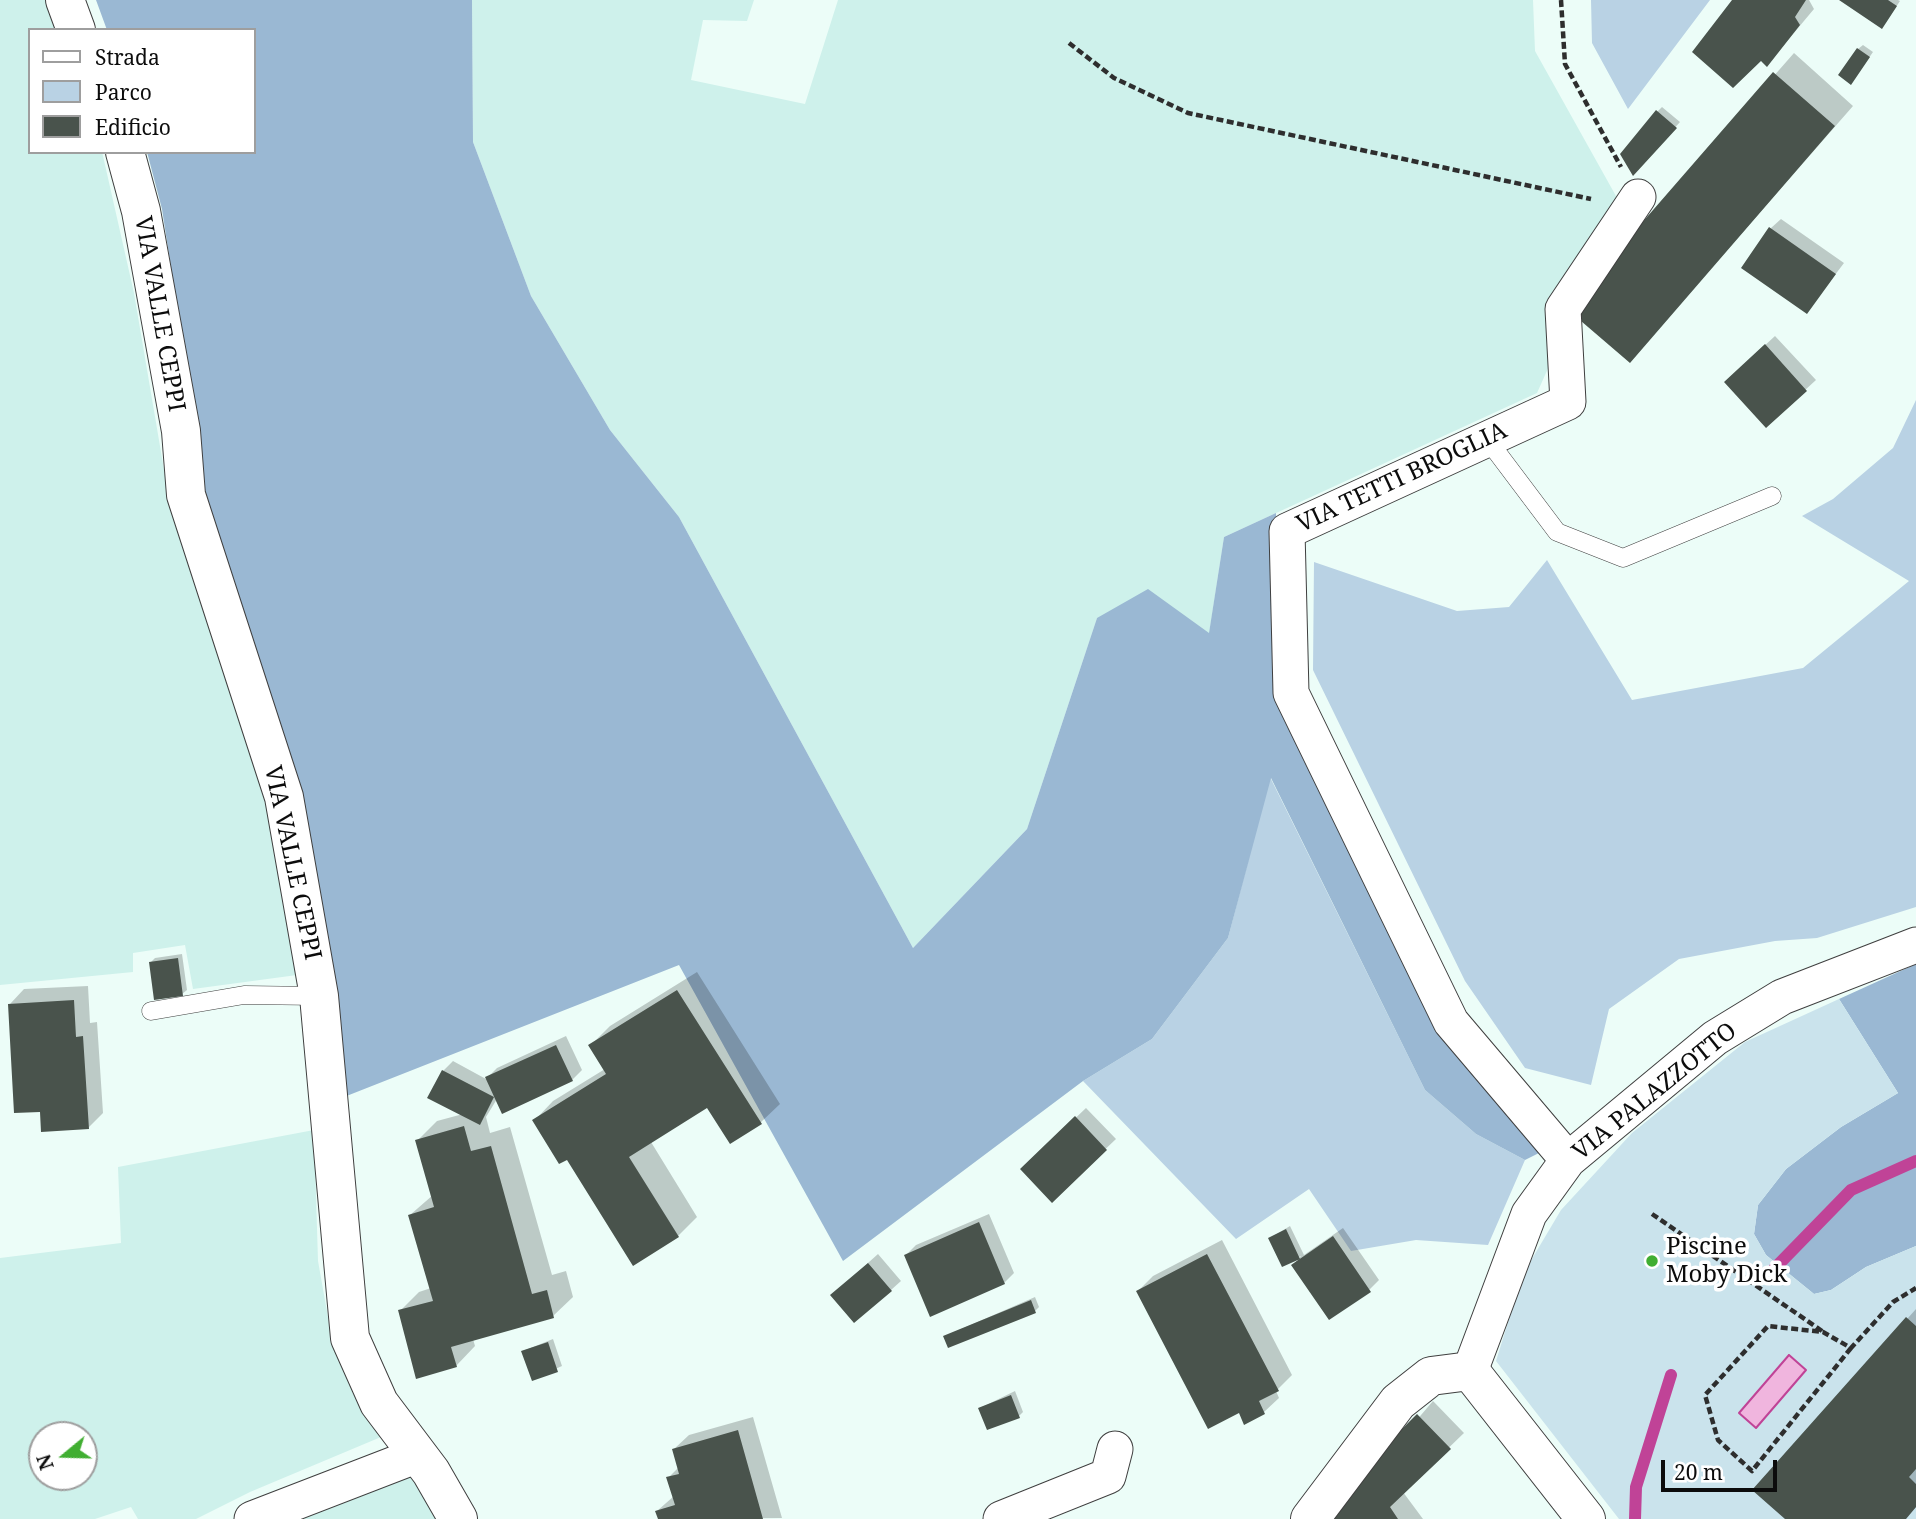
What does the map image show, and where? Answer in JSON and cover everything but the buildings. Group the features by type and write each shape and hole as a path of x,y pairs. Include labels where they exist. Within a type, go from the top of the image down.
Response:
{"street":[{"path":"65,0 75,28"},
{"name":"VIA VALLE CEPPI","path":"126,154 141,211 181,431 186,495 284,797 319,996 350,1338 379,1403 418,1455 458,1519"},
{"name":"VIA TETTI BROGLIA","path":"1568,1160 1451,1022 1291,693 1287,531 1568,402 1563,310 1638,197"},
{"name":"VIA PALAZZOTTO","path":"1470,1371 1529,1214 1568,1160 1705,1046 1738,1024 1782,997 1916,944"},
{"path":"1310,1519 1398,1402 1431,1376 1470,1371 1586,1519"},
{"path":"1001,1519 1108,1476 1115,1449"},
{"path":"252,1519 418,1455"}],"lane":[{"path":"1487,439 1557,532 1623,558 1772,496"},
{"path":"151,1011 243,995 319,996"}],"path":[{"path":"1069,43 1114,78 1188,113 1385,153 1581,199 1638,197 1565,64 1561,0"},
{"path":"1653,1214 1823,1332 1851,1348"},
{"path":"1823,1332 1768,1326 1705,1395 1718,1440 1752,1471 1851,1348 1893,1302 1916,1288"}],"shaded area":[{"path":"0,0 47,0 58,28 28,28 28,154 102,154 134,293 171,511 233,692 281,859 297,975 193,989 185,945 133,953 133,972 0,985"},
{"path":"96,0 472,0 473,142 531,296 610,430 679,517 913,948 1027,829 1097,618 1148,589 1209,633 1224,537 1276,513 1279,700 1543,1151 1525,1160 1476,1134 1425,1090 1271,778 1228,938 1152,1039 1083,1081 843,1261 679,965 344,1097 206,496 162,209 148,154 256,154 256,28 106,28"},
{"path":"472,0 754,0 747,21 703,20 691,80 805,104 838,0 1533,0 1535,51 1621,205 1537,393 1224,537 1209,634 1097,618 1027,829 913,948 679,517 610,430 531,296 473,142"},
{"path":"1916,964 1916,1246 1866,1267 1831,1290 1814,1294 1766,1255 1754,1234 1758,1205 1786,1169 1841,1127 1898,1093 1839,999"},
{"name":"Piscine Moby Dick","path":"1839,999 1898,1093 1841,1127 1786,1169 1758,1205 1754,1234 1766,1255 1814,1294 1831,1290 1866,1267 1916,1246 1916,1519 1619,1519 1496,1361 1523,1274 1561,1210 1632,1133 1745,1042"},
{"path":"314,1130 318,1261 331,1334 350,1386 381,1437 250,1492 196,1519 138,1519 131,1507 95,1519 0,1519 0,1258 121,1243 118,1167"},
{"path":"1789,1355 1806,1370 1756,1428 1739,1413"},
{"path":"412,1470 441,1519 290,1519"}],"green space":[{"path":"1591,0 1710,0 1628,109 1592,43"},
{"path":"1916,400 1916,907 1817,938 1775,941 1679,959 1609,1009 1591,1085 1525,1068 1465,981 1313,670 1314,562 1457,611 1509,607 1547,560 1632,700 1803,668 1909,581 1802,516 1833,499 1893,448"},
{"path":"1270,777 1425,1090 1476,1134 1525,1160 1488,1245 1416,1240 1351,1251 1309,1189 1236,1239 1083,1081 1152,1039 1228,938"}],"waterway":[{"path":"1774,1269 1851,1190 1916,1161"},
{"path":"1635,1519 1636,1487 1671,1375"}],"place":[{"name":"Piscine Moby Dick","path":"1652,1261"}]}
